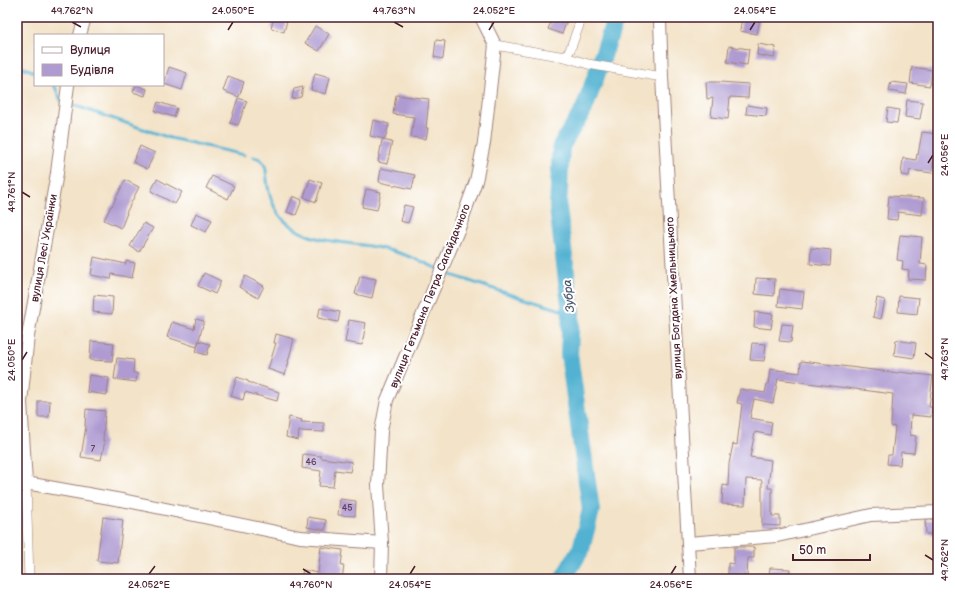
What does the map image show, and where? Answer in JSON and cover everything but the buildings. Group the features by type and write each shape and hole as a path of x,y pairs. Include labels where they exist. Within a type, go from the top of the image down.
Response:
{"street":[{"path":"80,34 85,17"},
{"path":"481,17 495,45 565,57 588,64 662,78"},
{"path":"565,57 570,50 582,17"},
{"name":"вулиця Богдана Хмельницького","path":"660,17 662,78 690,579"},
{"name":"вулиця Гетьмана Петра Сагайдачного","path":"381,579 382,543 378,485 382,431 387,400 459,228 476,181 484,143 495,45"},
{"name":"вулиця Лесі Українки","path":"28,579 26,483 19,401 28,336 57,173 68,86"},
{"path":"26,483 300,537 382,543"},
{"path":"688,543 777,536 871,516 938,512"}],"waterway":[{"name":"Зубра","path":"563,579 581,549 591,510 569,354 571,313 558,208 561,146 584,109 616,17"},
{"path":"17,65 34,72"},
{"path":"54,86 61,101"},
{"path":"70,104 170,138 244,155"},
{"path":"253,157 260,159 264,164 269,192 275,209 282,219 296,230 307,235 329,241 364,245 399,253 438,269"},
{"path":"445,273 571,313"}]}
